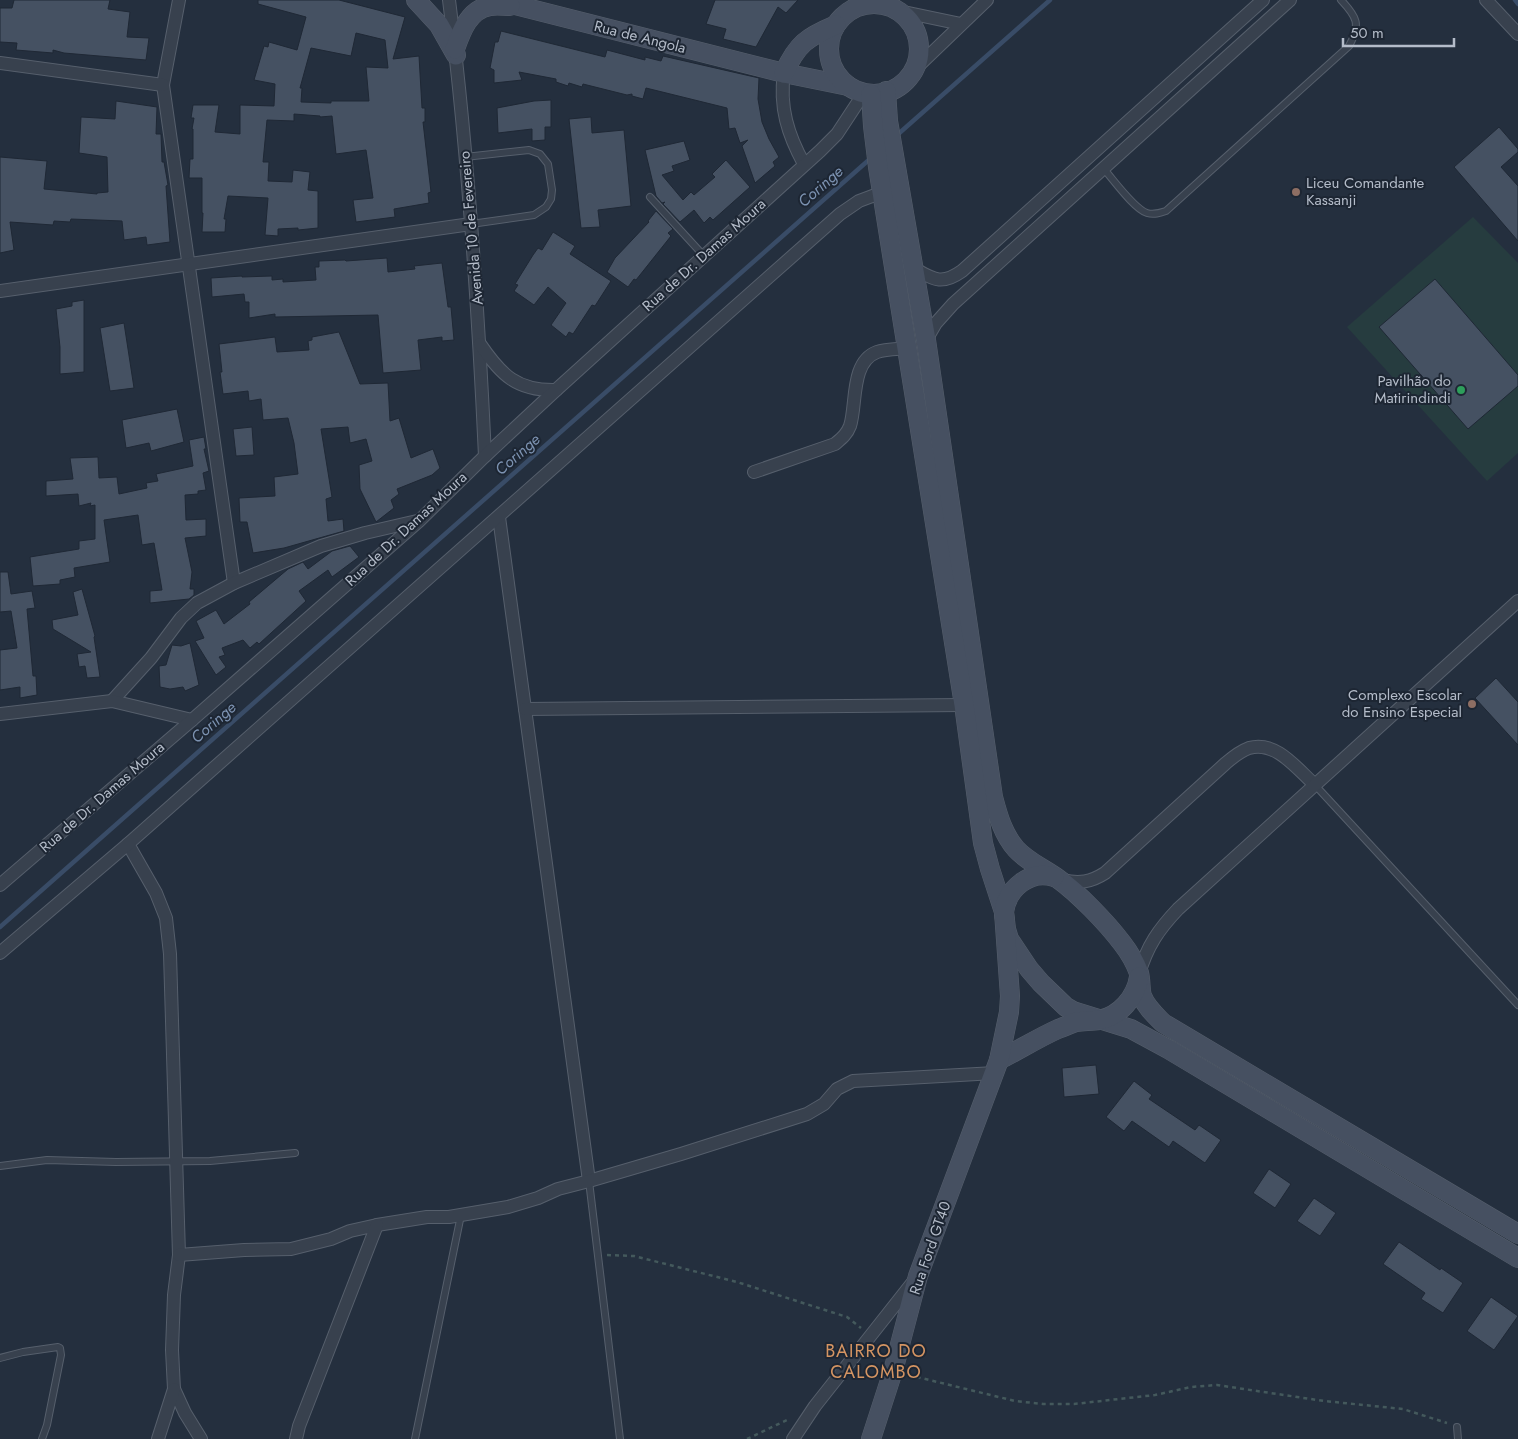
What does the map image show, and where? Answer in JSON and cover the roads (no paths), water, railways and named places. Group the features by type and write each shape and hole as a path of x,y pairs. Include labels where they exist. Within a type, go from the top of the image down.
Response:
{"street":[{"path":"179,0 163,85 234,583"},
{"path":"416,0 440,25 455,52"},
{"name":"Avenida 10 de Fevereiro","path":"449,0 471,224 480,344 485,456"},
{"path":"843,14 831,35 830,58 840,78 868,91 902,82 987,0"},
{"path":"913,268 933,278 943,280 952,278 962,271 1263,0"},
{"path":"926,340 936,323 953,304 1290,0"},
{"path":"1486,0 1518,34"},
{"name":"Rua de Angola","path":"455,52 464,25 470,18 481,9 506,2 784,73 868,91"},
{"path":"804,164 790,138 782,100 782,87 784,73 789,61 806,40 843,14 871,4 892,6 961,24"},
{"path":"892,6 912,25 916,34 918,53 912,72"},
{"path":"0,63 163,85"},
{"path":"868,91 880,123 886,162 913,268 926,340 992,797 1000,823 1007,836 1029,861 1058,878 1113,931 1132,958 1139,974 1142,996 1163,1023 1518,1234"},
{"name":"Rua de Dr. Damas Moura","path":"0,886 419,521 556,390 820,151 837,134 868,91"},
{"path":"886,162 883,192 964,705 983,843 1004,912 1009,939 1028,969 1066,1007 1073,1011 1131,1029 1168,1049 1518,1258"},
{"path":"0,953 128,844 840,214 859,200 883,192"},
{"path":"0,291 471,224"},
{"path":"480,344 497,367 516,382 542,391 556,390"},
{"path":"754,472 836,444 846,435 850,425 856,384 867,359 876,352 908,348"},
{"path":"499,517 589,1181"},
{"path":"112,701 151,658 180,618 197,603 234,583 321,546 365,533 419,521"},
{"path":"179,1256 244,1250 291,1249 377,1225 426,1217 449,1217 508,1207 538,1198 558,1189 681,1154 807,1114 824,1104 837,1090 853,1081 997,1066 1044,1035 1077,1022 1101,1019 1114,1014 1127,1003 1135,990 1144,957 1150,944 1168,920 1518,601"},
{"path":"0,714 112,701 192,720"},
{"path":"524,709 964,705"},
{"path":"1004,912 1005,904 1015,888 1024,880 1033,876 1049,876 1078,883 1097,878 1105,873 1226,763 1249,748 1260,746 1273,749 1315,784"},
{"path":"128,844 156,893 166,918 170,954 179,1256 174,1296 172,1350 174,1390 184,1413 201,1439"},
{"name":"Rua Ford GT40","path":"871,1439 893,1371 918,1276 997,1066 1009,1012 1010,996 1004,912"},
{"path":"296,1439 298,1426 377,1225"},
{"path":"793,1439 815,1406 918,1276"},
{"path":"158,1439 174,1390"}],"lane":[{"path":"1103,168 1138,209 1156,214 1166,210 1349,46 1356,34 1356,24 1354,14 1341,0"},
{"path":"465,157 534,151 540,154 548,164 552,190 551,199 546,207 534,215 471,224"},
{"path":"650,197 704,256"},
{"path":"1315,784 1518,1004"},
{"path":"0,1166 47,1160 210,1162 295,1153"},
{"path":"589,1181 620,1439"},
{"path":"415,1439 461,1215"},
{"path":"0,1358 58,1346 60,1348 61,1355 47,1425 42,1439"},
{"path":"1457,1427 1458,1439"}],"waterway":[{"name":"Coringe","path":"896,136 1050,0"},
{"path":"1515,0 1518,4"},
{"name":"Coringe","path":"0,927 871,158"}],"place":[{"name":"Liceu Comandante Kassanji","path":"1296,192"},
{"name":"Pavilhão do Matirindindi","path":"1461,390"},
{"name":"Complexo Escolar do Ensino Especial","path":"1472,704"}],"district":[{"name":"BAIRRO DO CALOMBO","path":"876,1361"}]}
